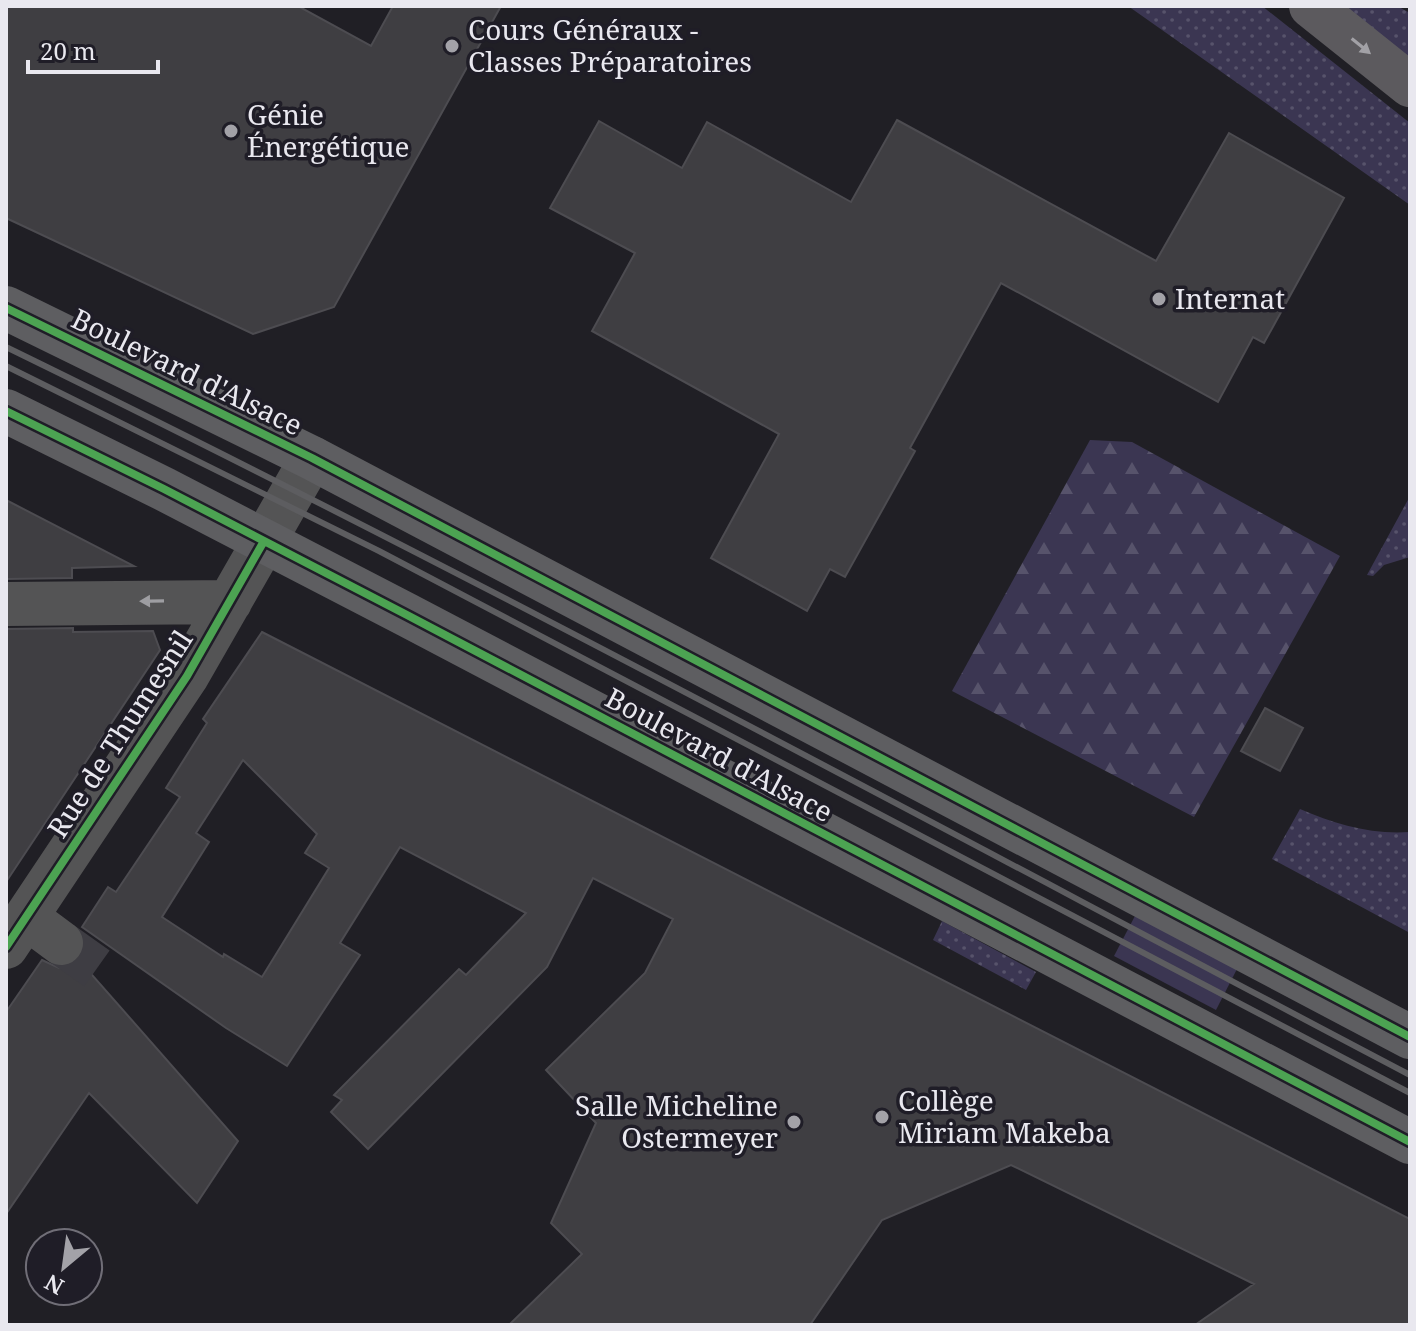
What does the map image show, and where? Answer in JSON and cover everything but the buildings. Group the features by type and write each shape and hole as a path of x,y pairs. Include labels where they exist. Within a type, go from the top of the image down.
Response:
{"highway":[{"path":"1311,6 1410,85"}],"main road":[{"name":"Boulevard d'Alsace","path":"6,308 312,458 1410,1037"},
{"name":"Boulevard d'Alsace","path":"6,411 264,541 1410,1142"}],"street":[{"name":"Boulevard d'Alsace","path":"264,541 312,458"},
{"name":"Rue de Thumesnil","path":"16,932 187,676 264,541"},
{"path":"6,604 230,602"},
{"path":"16,932 61,943"}],"green space":[{"path":"1128,6 1262,6 1410,123 1410,205"},
{"path":"1343,6 1397,6 1410,13 1410,58"},
{"path":"1090,440 1132,442 1340,556 1194,817 952,691"},
{"path":"1410,496 1410,557 1384,565 1373,576 1367,575"},
{"path":"1300,809 1354,827 1382,832 1410,832 1410,933 1272,859"},
{"path":"1136,914 1237,969 1216,1010 1114,956"},
{"path":"942,921 1036,972 1026,990 933,940"}],"tunnel":[{"path":"61,943 102,972"}],"railway":[{"path":"6,347 536,614 1410,1075"},
{"path":"6,366 379,551 1410,1093"}],"cycle path":[{"path":"6,308 312,458 1410,1037"},
{"path":"6,411 407,615 1410,1142"},
{"path":"6,947 187,676 264,541"}],"place":[{"name":"Cours Généraux - Classes Préparatoires","path":"452,46"},
{"name":"Génie Énergétique","path":"231,131"},
{"name":"Internat","path":"1159,299"},
{"name":"Collège Miriam Makeba","path":"882,1117"},
{"name":"Salle Micheline Ostermeyer","path":"794,1122"}]}
